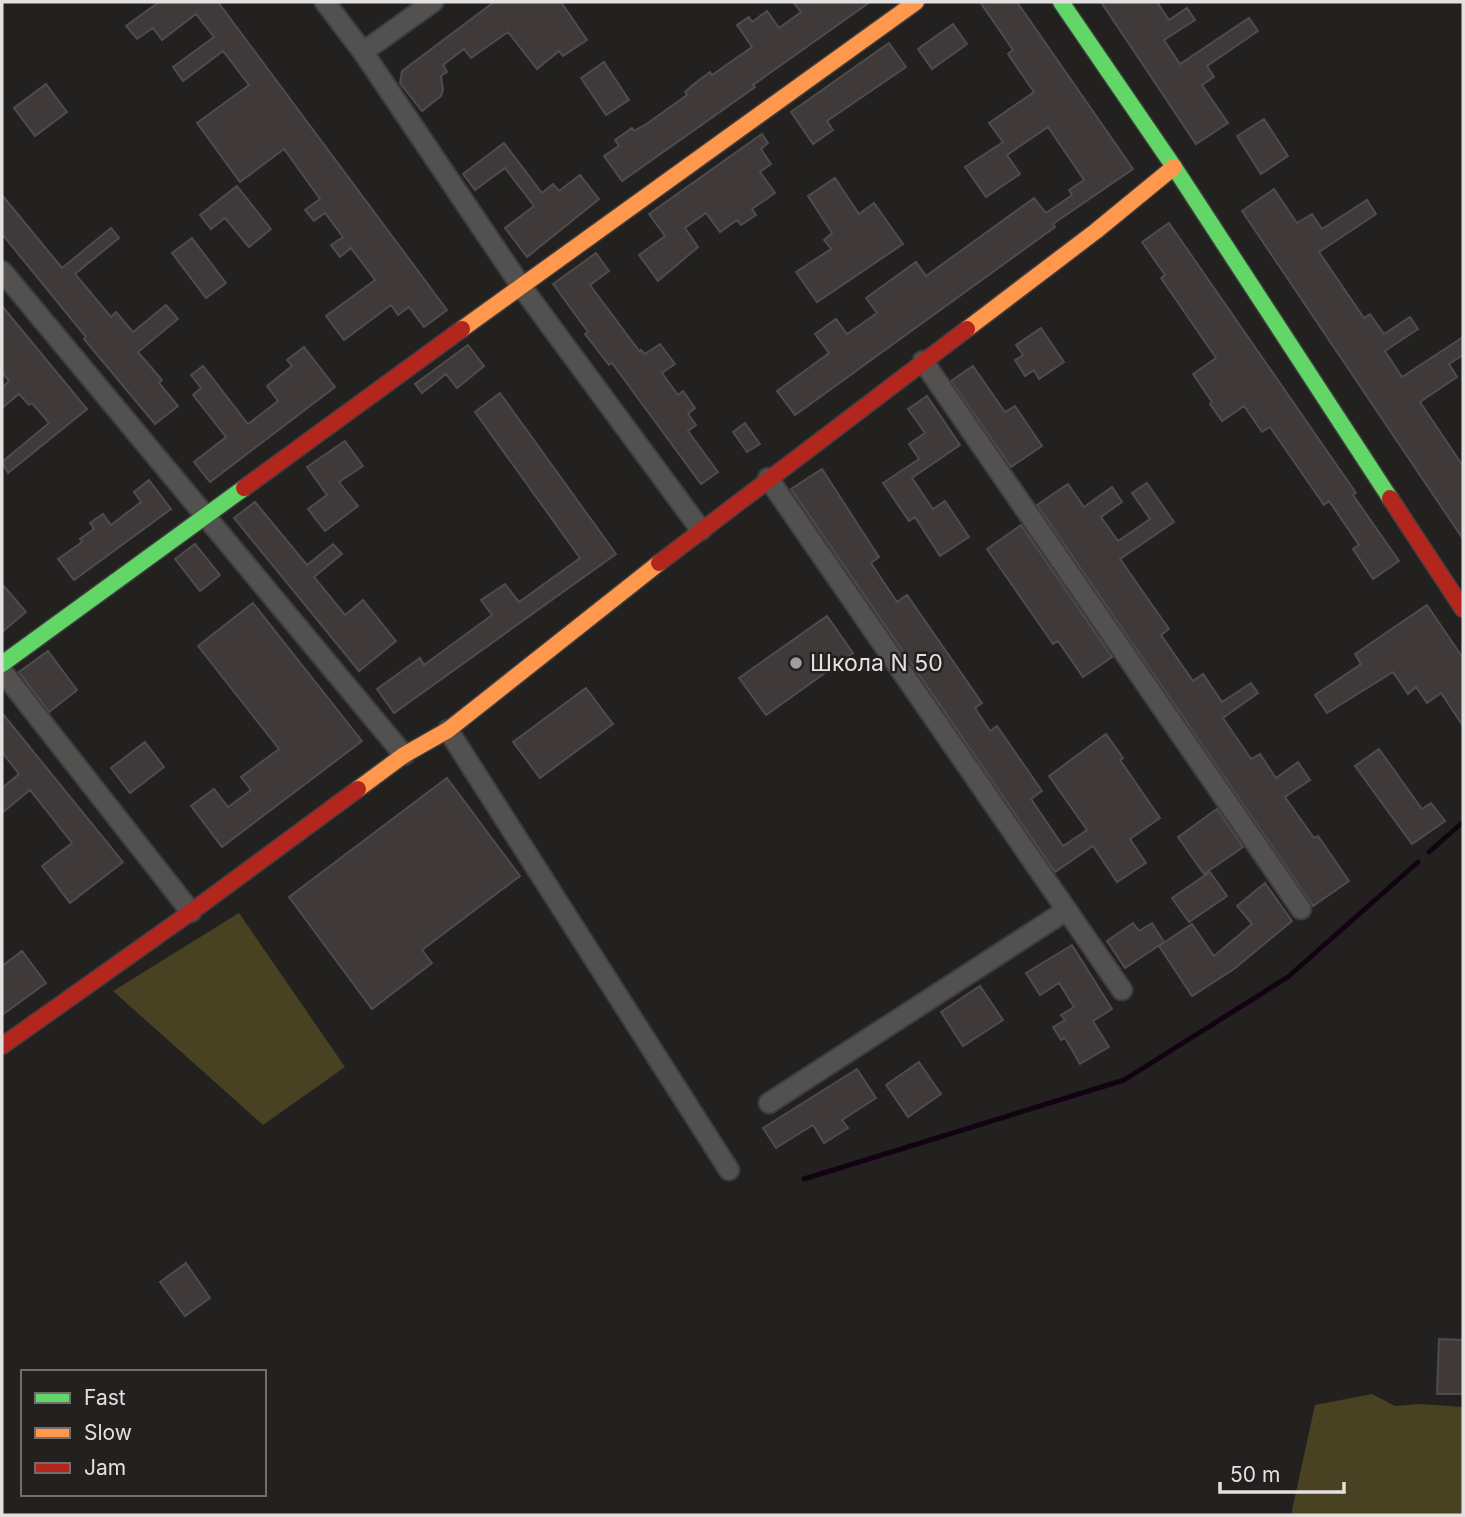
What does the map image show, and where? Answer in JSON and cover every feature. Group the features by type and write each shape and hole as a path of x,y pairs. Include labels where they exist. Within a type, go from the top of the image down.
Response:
{"street":[{"path":"325,2 363,52 521,286 701,530"},
{"path":"363,52 433,2"},
{"path":"2,664 916,2"},
{"path":"1061,2 1174,167 1463,609"},
{"path":"2,1046 191,912 404,755 448,730 768,478 1096,231 1174,167"},
{"path":"2,271 404,755"},
{"path":"923,361 1301,909"},
{"path":"768,478 1122,990"},
{"path":"2,671 191,912"},
{"path":"448,730 729,1170"},
{"path":"769,1103 1067,910"}],"shaded area":[{"path":"239,913 345,1067 263,1125 113,991"},
{"path":"1372,1394 1395,1406 1420,1404 1463,1407 1463,1515 1291,1515 1315,1405"}],"building":[{"path":"159,2 218,2 447,310 424,327 409,307 398,315 391,305 344,340 326,316 375,280 351,248 340,257 331,245 343,237 325,213 314,221 305,210 320,199 284,149 240,182 197,123 249,85 223,51 183,81 173,67 214,37 196,14 162,40 153,28 137,39 126,26"},
{"path":"494,2 561,2 587,40 563,56 559,51 537,69 508,32 471,58 464,49 443,65 447,72 441,76 441,96 422,111 400,83 402,71"},
{"path":"793,2 870,2 622,181 604,156 619,146 615,140 632,128 634,131 645,125 687,95 685,92 710,72 712,75 752,47 737,25 749,17 752,22 767,11 779,28 801,12"},
{"path":"980,2 1017,2 1133,169 1053,224 1055,227 795,415 777,391 829,353 815,334 836,319 847,334 877,313 866,298 916,262 926,276 1034,198 1046,213 1072,195 1069,190 1084,180 1048,127 1007,155 1020,174 986,197 965,167 1003,142 989,123 1034,92 1008,54 1013,50"},
{"path":"1101,2 1157,2 1169,20 1187,8 1195,20 1164,40 1180,64 1249,18 1258,31 1207,66 1214,77 1202,85 1228,123 1196,144"},
{"path":"953,24 967,44 932,69 918,49"},
{"path":"889,43 906,67 827,121 833,130 813,144 791,112"},
{"path":"604,62 629,100 606,115 581,78"},
{"path":"46,84 67,112 35,136 14,108"},
{"path":"1264,119 1288,156 1261,174 1237,136"},
{"path":"762,134 768,143 761,149 771,164 760,172 775,193 752,209 756,215 741,225 737,220 720,232 706,213 685,228 698,247 658,281 639,255 665,236 649,214"},
{"path":"504,143 542,193 553,184 559,191 580,175 599,199 527,257 505,228 534,206 505,168 475,190 463,174"},
{"path":"835,178 859,214 874,203 903,244 817,302 796,272 831,249 824,240 832,233 808,196"},
{"path":"237,186 271,229 249,247 225,218 211,229 200,215"},
{"path":"1274,189 1297,223 1312,214 1322,229 1367,200 1376,214 1319,252 1364,318 1370,314 1384,334 1410,317 1418,329 1385,351 1402,377 1463,337 1463,355 1449,364 1457,377 1420,402 1463,466 1463,539 1242,211"},
{"path":"2,195 62,268 111,228 119,238 75,274 111,317 116,312 133,332 166,305 178,319 138,352 162,380 159,383 178,406 155,424 2,234"},
{"path":"1169,223 1356,493 1353,495 1399,561 1373,579 1353,549 1359,545 1329,501 1324,505 1270,427 1262,432 1244,406 1222,421 1210,404 1212,402 1193,374 1216,358 1161,278 1165,275 1142,242"},
{"path":"192,238 226,283 206,298 172,253"},
{"path":"596,253 609,271 590,285 640,352 641,350 645,354 660,344 675,364 662,373 678,395 683,391 695,408 688,414 696,425 688,431 718,472 701,484 612,363 609,365 585,334 588,332 553,284"},
{"path":"2,306 87,409 8,473 2,462 49,423 32,403 29,405 19,394 2,408 2,388 9,381 2,372"},
{"path":"1041,328 1064,362 1039,379 1034,370 1025,376 1015,360 1023,355 1016,345"},
{"path":"468,345 484,366 457,388 446,374 422,393 415,384"},
{"path":"304,347 335,387 210,482 194,462 226,437 193,395 201,388 191,375 203,366 248,424 278,401 267,386 292,366 287,360"},
{"path":"973,366 1005,412 1015,406 1042,446 1011,467 951,381"},
{"path":"500,393 616,554 394,713 377,689 420,658 424,665 492,615 481,600 505,584 519,602 580,558 475,412"},
{"path":"927,396 960,445 912,478 933,509 945,501 969,537 940,556 915,517 909,521 883,483 919,459 909,444 925,433 908,409"},
{"path":"745,423 760,444 747,452 733,432"},
{"path":"345,441 363,466 339,482 358,506 325,531 308,509 327,495 307,467"},
{"path":"822,469 879,557 871,563 897,602 907,595 982,703 975,708 990,731 997,726 1042,791 1031,799 1063,846 1087,830 1049,776 1106,734 1123,758 1120,760 1160,818 1130,839 1146,863 1117,882 1093,846 1055,872 791,489"},
{"path":"149,480 171,509 74,580 58,559 82,542 80,539 94,529 90,523 103,514 111,525 141,502 134,492"},
{"path":"1147,483 1174,522 1120,559 1169,629 1161,635 1193,681 1203,674 1222,702 1251,683 1258,693 1223,718 1251,759 1260,754 1276,778 1298,762 1310,780 1285,797 1314,838 1318,836 1349,881 1313,906 1037,505 1068,484 1084,507 1112,487 1122,502 1101,517 1118,541 1150,519 1132,493"},
{"path":"255,502 307,565 333,544 342,554 314,577 345,615 363,600 396,641 359,671 234,518"},
{"path":"1021,525 1112,657 1083,677 1058,641 1053,644 987,549"},
{"path":"195,544 220,575 200,591 175,559"},
{"path":"2,584 26,612 2,632"},
{"path":"253,603 362,741 222,847 191,806 214,789 228,807 251,790 241,777 279,749 198,646"},
{"path":"1427,605 1463,658 1463,726 1441,693 1427,703 1416,687 1408,694 1393,672 1327,713 1315,695 1361,664 1355,654"},
{"path":"827,616 853,653 766,715 739,678"},
{"path":"48,651 77,690 49,712 19,672"},
{"path":"586,688 613,724 540,778 513,742"},
{"path":"2,713 123,862 70,903 42,866 72,843 30,790 2,813 2,788 19,774 2,752"},
{"path":"145,742 164,767 130,793 111,768"},
{"path":"1379,749 1422,809 1431,803 1445,821 1412,844 1355,766"},
{"path":"447,778 520,876 422,950 432,963 372,1009 289,897"},
{"path":"1217,809 1243,847 1204,874 1178,837"},
{"path":"1210,872 1227,896 1189,922 1172,898"},
{"path":"1265,883 1292,921 1234,969 1192,996 1159,946 1192,924 1214,956 1252,924 1237,906"},
{"path":"1133,923 1139,931 1152,923 1164,942 1125,968 1107,941"},
{"path":"1072,945 1112,1009 1093,1021 1109,1047 1080,1064 1065,1038 1061,1040 1053,1027 1065,1020 1061,1015 1074,1007 1059,983 1040,995 1026,973"},
{"path":"22,951 46,983 2,1015 2,966"},
{"path":"980,986 1003,1020 963,1046 941,1012"},
{"path":"919,1062 941,1094 908,1117 886,1085"},
{"path":"857,1069 876,1098 842,1120 848,1128 824,1143 813,1125 776,1148 763,1128"},
{"path":"186,1263 210,1298 185,1316 160,1282"},
{"path":"1439,1339 1463,1340 1463,1394 1437,1394"}],"waterway":[{"path":"1429,852 1463,822"},
{"path":"804,1179 1124,1080 1288,977 1418,862"}],"traffic: fast":[{"path":"1061,2 1174,167 1390,498"},
{"path":"2,664 244,488"}],"traffic: slow":[{"path":"462,329 916,2"},
{"path":"967,329 1096,231 1174,167"},
{"path":"358,789 404,755 448,730 659,563"}],"traffic: jam":[{"path":"244,488 462,329"},
{"path":"659,563 967,329"},
{"path":"1390,498 1463,609"},
{"path":"2,1046 358,789"}],"place":[{"name":"Школа N 50","path":"796,663"}]}
